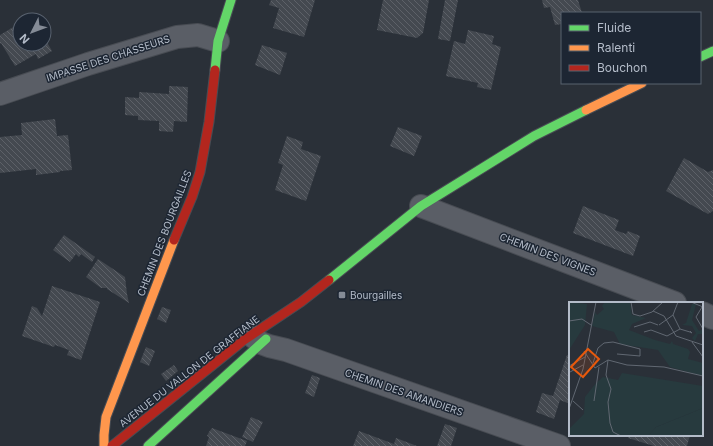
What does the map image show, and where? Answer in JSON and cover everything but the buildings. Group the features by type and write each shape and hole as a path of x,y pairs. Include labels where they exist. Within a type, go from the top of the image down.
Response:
{"street":[{"name":"CHEMIN DES BOURGAILLES","path":"104,446 106,417 177,232 192,197 200,172 209,122 218,41 231,0"},
{"name":"IMPASSE DES CHASSEURS","path":"0,94 88,64 177,37 198,35 218,41"},
{"path":"701,57 713,52"},
{"name":"AVENUE DU VALLON DE GRAFFIANE","path":"148,446 256,339 421,206 534,136 640,84"},
{"name":"CHEMIN DES VIGNES","path":"421,206 672,302"},
{"name":"AVENUE DU VALLON DE GRAFFIANE","path":"112,446 203,372 256,339 301,302"},
{"path":"703,314 713,318"},
{"name":"CHEMIN DES AMANDIERS","path":"256,339 269,346 286,350 559,446"}],"traffic: fast":[{"path":"215,70 218,41 231,0"},
{"path":"701,57 713,51"},
{"path":"329,280 421,206 534,136 586,110"},
{"path":"148,446 266,339"}],"traffic: slow":[{"path":"586,110 640,84"},
{"path":"104,446 106,417 174,240"}],"traffic: jam":[{"path":"174,240 192,197 200,172 209,122 215,70"},
{"path":"112,446 244,340 301,302 329,280"}],"place":[{"name":"Bourgailles","path":"342,295"}]}
